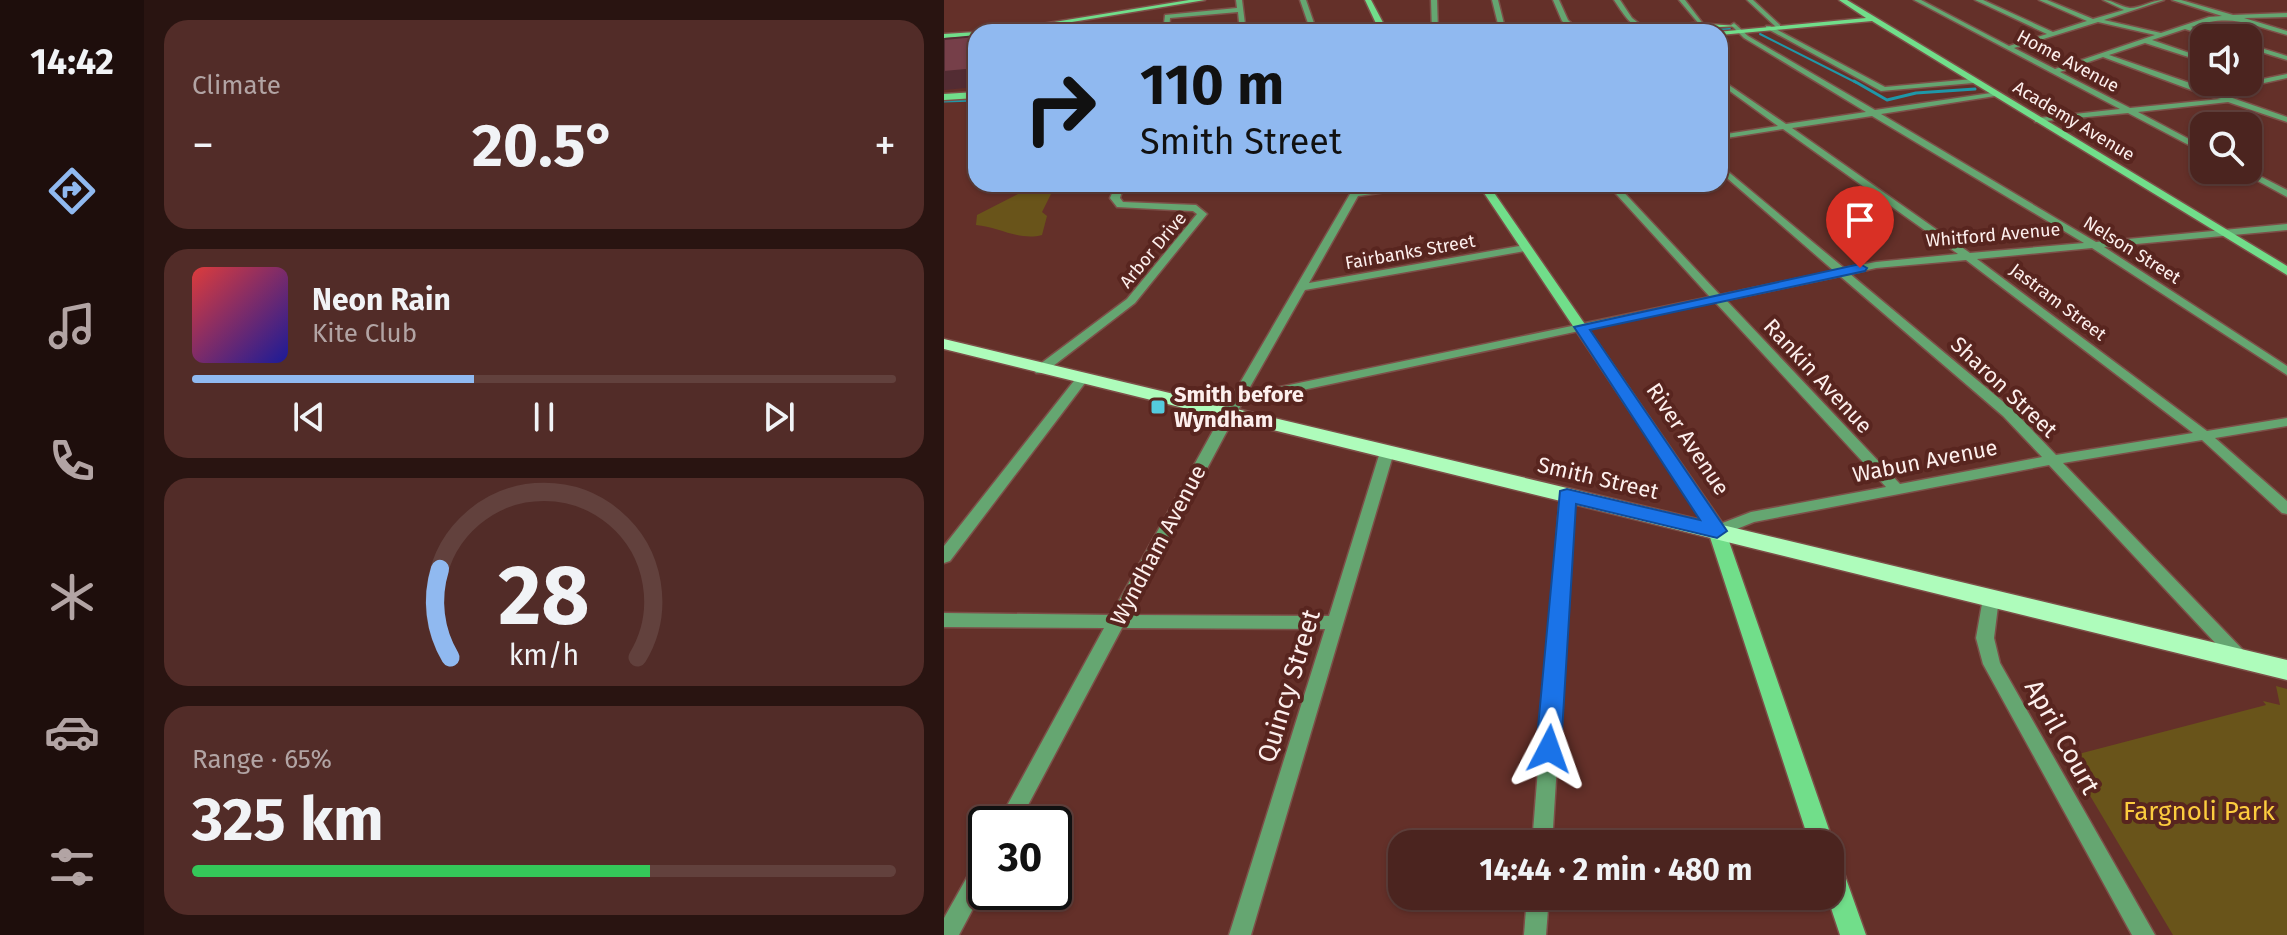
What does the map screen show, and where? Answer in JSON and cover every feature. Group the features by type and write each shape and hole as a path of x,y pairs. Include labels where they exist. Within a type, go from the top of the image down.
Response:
{"main road":[{"name":"Smith Street","path":"946,347 1081,380 1232,408 1387,452 2287,670"}],"street":[{"path":"1045,24 1202,0"},
{"path":"1239,0 1242,24"},
{"path":"1303,0 1311,24"},
{"path":"1368,0 1380,24"},
{"path":"1434,0 1435,24"},
{"path":"1495,0 1501,24"},
{"path":"1556,0 1569,24"},
{"path":"1617,0 1636,24"},
{"path":"1682,0 1702,24"},
{"path":"1750,0 1778,26"},
{"name":"Academy Avenue","path":"1842,0 2287,271"},
{"name":"Home Avenue","path":"1917,0 2190,143"},
{"path":"1978,0 2052,34"},
{"path":"2042,0 2094,20 2162,35"},
{"path":"2106,0 2130,10"},
{"path":"2008,48 2161,0"},
{"path":"2175,0 2287,33"},
{"path":"1166,24 1167,16 1240,10"},
{"path":"2053,72 2184,27 2227,16 2287,15"},
{"path":"1728,31 1873,19"},
{"path":"1768,27 1884,89 1973,81"},
{"path":"2184,27 2190,29"},
{"path":"1728,28 1737,29"},
{"name":"Nelson Street","path":"1737,29 2093,244 2287,371"},
{"path":"944,36 968,34"},
{"path":"1728,35 1750,39"},
{"path":"2146,40 2190,55"},
{"path":"2262,50 2287,58"},
{"path":"2103,55 2190,86"},
{"path":"2262,81 2287,76"},
{"path":"2262,79 2266,80"},
{"name":"Jastram Street","path":"1728,87 1966,255 2204,435 2287,509"},
{"path":"1728,136 1995,94"},
{"path":"944,97 968,96"},
{"path":"2217,96 2284,117"},
{"path":"2038,120 2230,100"},
{"path":"944,107 968,106"},
{"name":"Sharon Street","path":"1728,175 2008,413 2240,659"},
{"path":"2262,181 2287,194"},
{"name":"Arbor Drive","path":"1040,370 1131,301 1202,214 1196,208 1120,205 1115,198 1117,192"},
{"name":"Wyndham Avenue","path":"1017,806 1232,408 1353,192"},
{"name":"River Avenue","path":"1488,192 1717,531 1817,830"},
{"name":"Rankin Avenue","path":"1619,192 1896,489"},
{"name":"Whitford Avenue","path":"1232,408 1581,327 1843,272 1966,255 2287,227"},
{"name":"Fairbanks Street","path":"1300,288 1525,248"},
{"path":"944,557 1081,380"},
{"name":"Wabun Avenue","path":"1717,531 1751,517 1896,489 2287,422"},
{"name":"Quincy Street","path":"1240,935 1387,452"},
{"path":"1543,830 1567,495"},
{"name":"April Court","path":"1991,598 1985,638 1992,664 2144,935"},
{"path":"944,620 1335,623"},
{"path":"947,935 968,896"},
{"path":"1844,908 1853,935"},
{"path":"1535,935 1537,910"}],"green space":[{"path":"1022,192 1052,192 1042,212 1047,216 1042,235 1017,235 976,225 977,215"},
{"name":"Fargnoli Park","path":"2276,686 2287,689 2287,935 2173,935 2067,757 2266,705 2263,701 2280,705"}],"building":[{"path":"968,37 968,70 944,72 944,39"}],"waterway":[{"path":"1760,34 1857,83"},
{"path":"1854,81 1887,100 1916,93 1975,89"},
{"path":"944,101 968,100"}],"place":[{"name":"Smith before Wyndham","path":"1158,407"}],"route":[{"path":"1549,749 1567,495 1717,531 1581,327 1860,268"}]}
